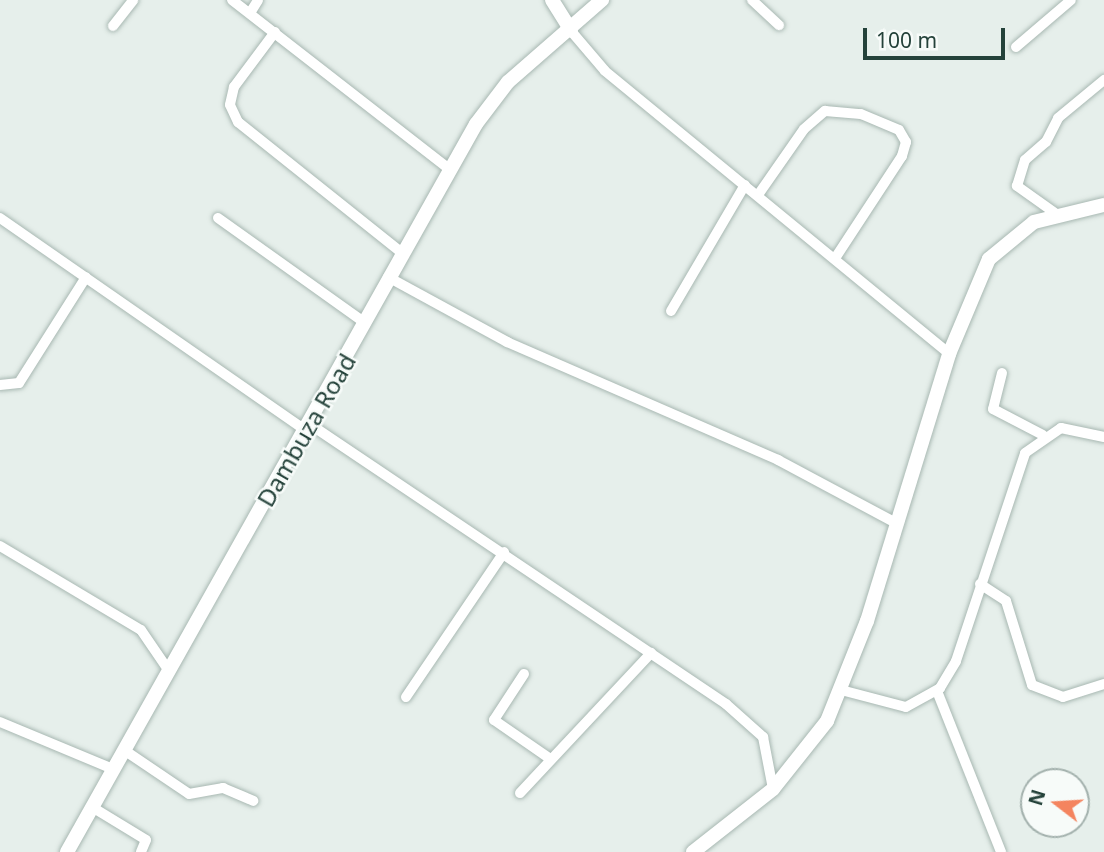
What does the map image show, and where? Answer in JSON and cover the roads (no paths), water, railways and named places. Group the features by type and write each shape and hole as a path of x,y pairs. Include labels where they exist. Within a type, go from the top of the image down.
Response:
{"street":[{"path":"113,26 133,0"},
{"path":"232,0 450,170"},
{"path":"250,13 258,0"},
{"path":"552,0 571,31 605,71 836,257 949,354"},
{"name":"Dambuza Road","path":"66,852 450,170 502,89 571,31 602,0"},
{"path":"752,0 779,25"},
{"path":"1016,47 1071,0"},
{"path":"275,32 234,88 230,105 238,122 402,253"},
{"path":"1055,213 1017,186 1025,160 1045,142 1058,118 1104,80"},
{"path":"758,195 804,130 825,111 851,112 899,130 906,142 902,156 836,257"},
{"path":"671,311 745,185"},
{"path":"697,851 773,789 816,740 841,690 949,354 989,259 1018,231 1055,213 1104,205"},
{"path":"0,218 306,426 504,552 651,653 760,734 773,789"},
{"path":"218,218 365,323"},
{"path":"0,386 19,383 86,277"},
{"path":"388,277 520,348 778,460 830,494 896,523"},
{"path":"1002,373 993,409 1043,435"},
{"path":"841,690 893,707 937,691 956,661 1018,467 1043,435 1072,426 1104,437"},
{"path":"0,546 141,630 169,671"},
{"path":"406,697 504,552"},
{"path":"981,584 1006,601 1032,685 1063,697 1104,684"},
{"path":"520,793 549,758 651,653"},
{"path":"524,674 494,720 549,758"},
{"path":"937,691 1002,852"},
{"path":"0,722 114,769"},
{"path":"124,750 189,793 223,788 253,801"},
{"path":"92,807 146,840 141,852"}]}
